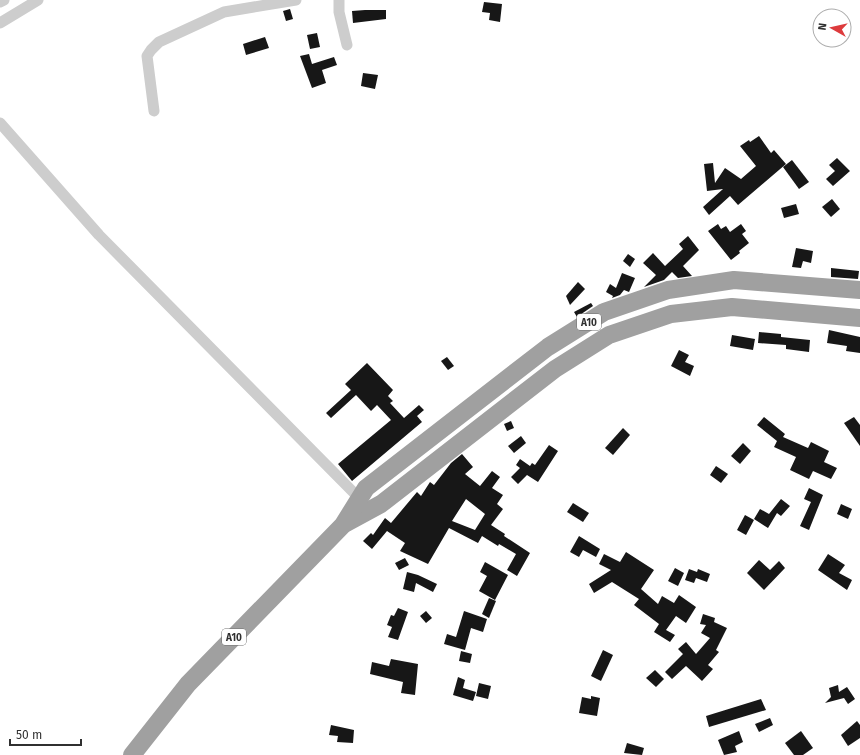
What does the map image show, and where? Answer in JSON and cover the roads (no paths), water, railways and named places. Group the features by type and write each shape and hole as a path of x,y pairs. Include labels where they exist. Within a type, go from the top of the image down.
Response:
{"highway":[{"name":"A10","path":"132,755 188,684 365,504 366,488 548,348 604,312 668,290 734,280 860,290"},
{"path":"732,307 734,280"},
{"name":"A10","path":"365,504 381,504 555,369 609,335 671,314 732,307 860,318"}],"street":[{"path":"0,2 4,0"},
{"path":"0,23 38,0"},
{"path":"154,112 148,56 151,50 159,42 224,12 296,0"},
{"path":"339,0 339,12 347,45"},
{"path":"0,123 99,235 365,504"}]}
